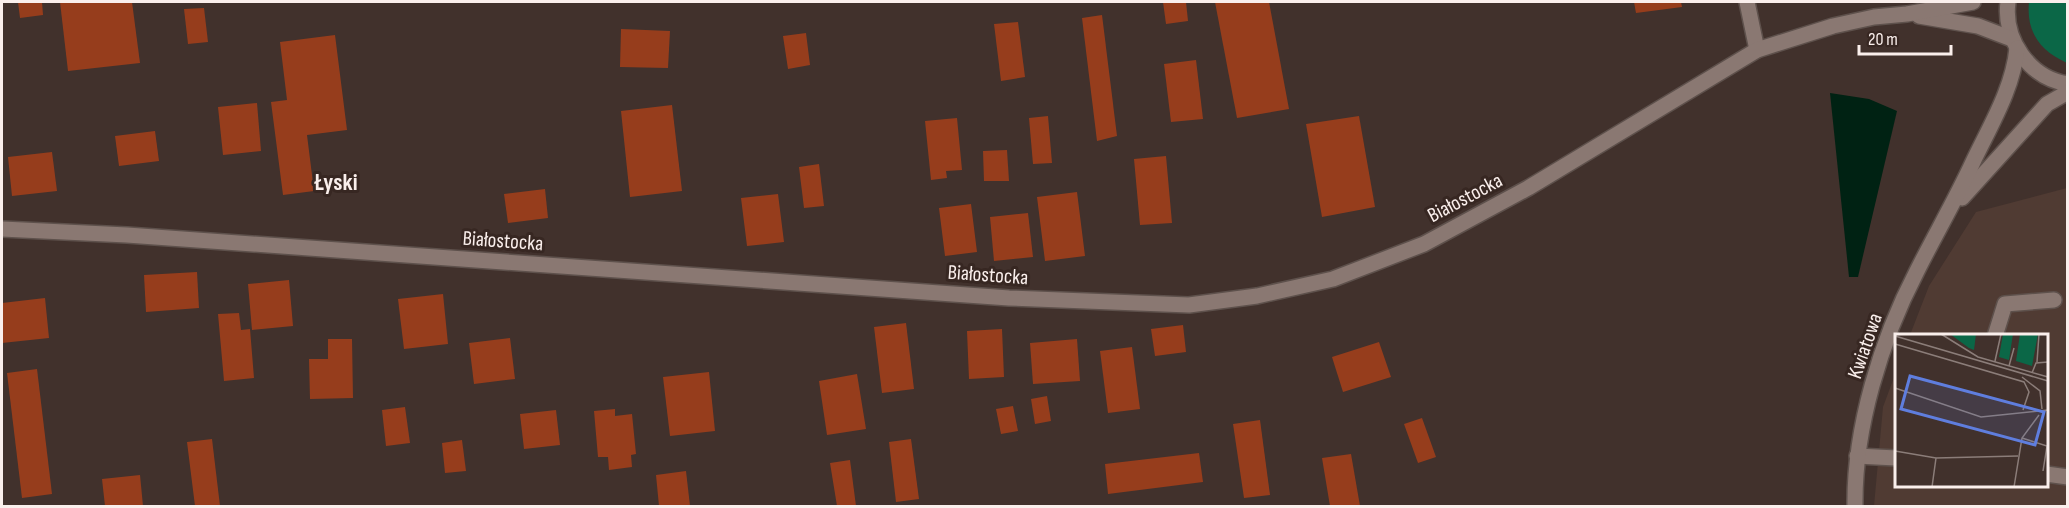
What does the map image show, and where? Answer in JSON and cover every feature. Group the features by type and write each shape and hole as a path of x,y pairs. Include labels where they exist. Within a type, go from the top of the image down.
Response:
{"street":[{"path":"1747,2 1757,50"},
{"name":"Białostocka","path":"2,229 139,236 1009,298 1189,305 1257,296 1332,279 1424,244 1528,188 1757,50 1833,26 1874,17 1907,14 1973,2"},
{"path":"2008,2 2007,16 2014,44 2029,64 2045,76 2067,84"},
{"name":"Białostocka","path":"1907,14 1978,26 2014,44"},
{"name":"Kwiatowa","path":"1855,507 1857,456 1871,389 1916,272 1950,211 2003,99 2015,66 2014,44"},
{"name":"Kwiatowa","path":"1950,211 2047,104 2067,92"},
{"path":"1996,334 2005,304 2054,300"},
{"path":"1857,456 1895,458"},
{"path":"2048,474 2067,477"}],"shaded area":[{"path":"1830,93 1869,99 1897,111 1858,277 1849,277"},
{"path":"2067,188 2067,506 1874,506 1883,407 1895,375 1895,487 2048,487 2048,334 1910,334 1929,286 1976,212"}],"green space":[{"path":"2029,2 2067,2 2067,63 2049,53 2037,39 2030,22"}],"building":[{"path":"18,2 42,2 43,15 20,18"},
{"path":"60,2 132,2 140,63 68,71"},
{"path":"1163,2 1186,2 1188,21 1166,24"},
{"path":"1215,2 1269,2 1289,109 1237,118"},
{"path":"1634,2 1681,2 1682,7 1636,13"},
{"path":"204,8 208,42 188,44 184,9"},
{"path":"1102,15 1117,136 1097,141 1082,18"},
{"path":"1018,22 1025,77 1001,81 994,24"},
{"path":"621,29 670,31 668,68 620,67"},
{"path":"806,33 810,65 788,69 783,36"},
{"path":"335,35 347,130 307,135 314,191 283,195 271,102 287,100 280,42"},
{"path":"1196,60 1203,119 1171,122 1164,64"},
{"path":"257,103 261,151 223,155 218,107"},
{"path":"672,105 682,191 630,197 621,111"},
{"path":"1048,116 1052,163 1033,164 1029,118"},
{"path":"1359,116 1375,207 1322,217 1306,124"},
{"path":"957,118 962,170 946,171 947,178 931,180 925,121"},
{"path":"155,131 159,161 119,166 115,136"},
{"path":"1007,150 1009,181 984,181 983,151"},
{"path":"52,152 57,191 12,196 8,157"},
{"path":"1166,156 1172,223 1140,225 1134,159"},
{"path":"819,164 824,206 804,208 799,167"},
{"path":"545,189 548,218 508,223 504,194"},
{"path":"1077,192 1085,256 1045,261 1037,197"},
{"path":"778,194 784,242 747,246 741,198"},
{"path":"971,204 977,252 945,256 939,208"},
{"path":"1028,213 1033,257 994,261 990,217"},
{"path":"197,272 199,308 146,312 144,275"},
{"path":"289,280 293,326 252,330 248,284"},
{"path":"443,294 448,344 404,349 398,299"},
{"path":"45,298 49,338 2,343 2,303"},
{"path":"239,313 241,330 250,329 254,378 224,381 218,314"},
{"path":"906,323 914,389 882,393 874,327"},
{"path":"1183,325 1186,352 1155,356 1151,329"},
{"path":"1002,329 1004,377 969,379 967,331"},
{"path":"510,338 515,379 474,384 469,343"},
{"path":"328,339 352,339 353,398 310,399 309,359 328,359"},
{"path":"1077,339 1080,381 1033,384 1030,343"},
{"path":"1379,342 1391,377 1343,392 1332,357"},
{"path":"1132,347 1140,409 1108,413 1100,351"},
{"path":"37,369 52,494 22,498 7,373"},
{"path":"709,372 715,431 670,436 663,377"},
{"path":"857,374 866,429 827,435 819,381"},
{"path":"1047,396 1051,421 1035,424 1031,399"},
{"path":"1013,406 1018,431 1001,434 996,409"},
{"path":"405,407 410,443 386,446 382,410"},
{"path":"615,409 615,416 632,414 636,454 631,455 632,467 609,470 608,457 598,457 594,411"},
{"path":"556,410 560,445 524,449 520,414"},
{"path":"1422,418 1436,457 1418,463 1404,424"},
{"path":"1260,420 1270,495 1244,498 1233,424"},
{"path":"212,439 220,506 195,506 187,442"},
{"path":"911,439 919,499 896,502 889,442"},
{"path":"462,440 466,471 445,473 442,443"},
{"path":"1199,453 1203,482 1108,494 1105,464"},
{"path":"1351,454 1360,506 1330,506 1322,458"},
{"path":"850,460 856,506 837,506 830,463"},
{"path":"686,471 690,506 659,506 656,475"},
{"path":"140,475 143,506 105,506 102,479"}],"district":[{"name":"Łyski","path":"336,182"}]}
